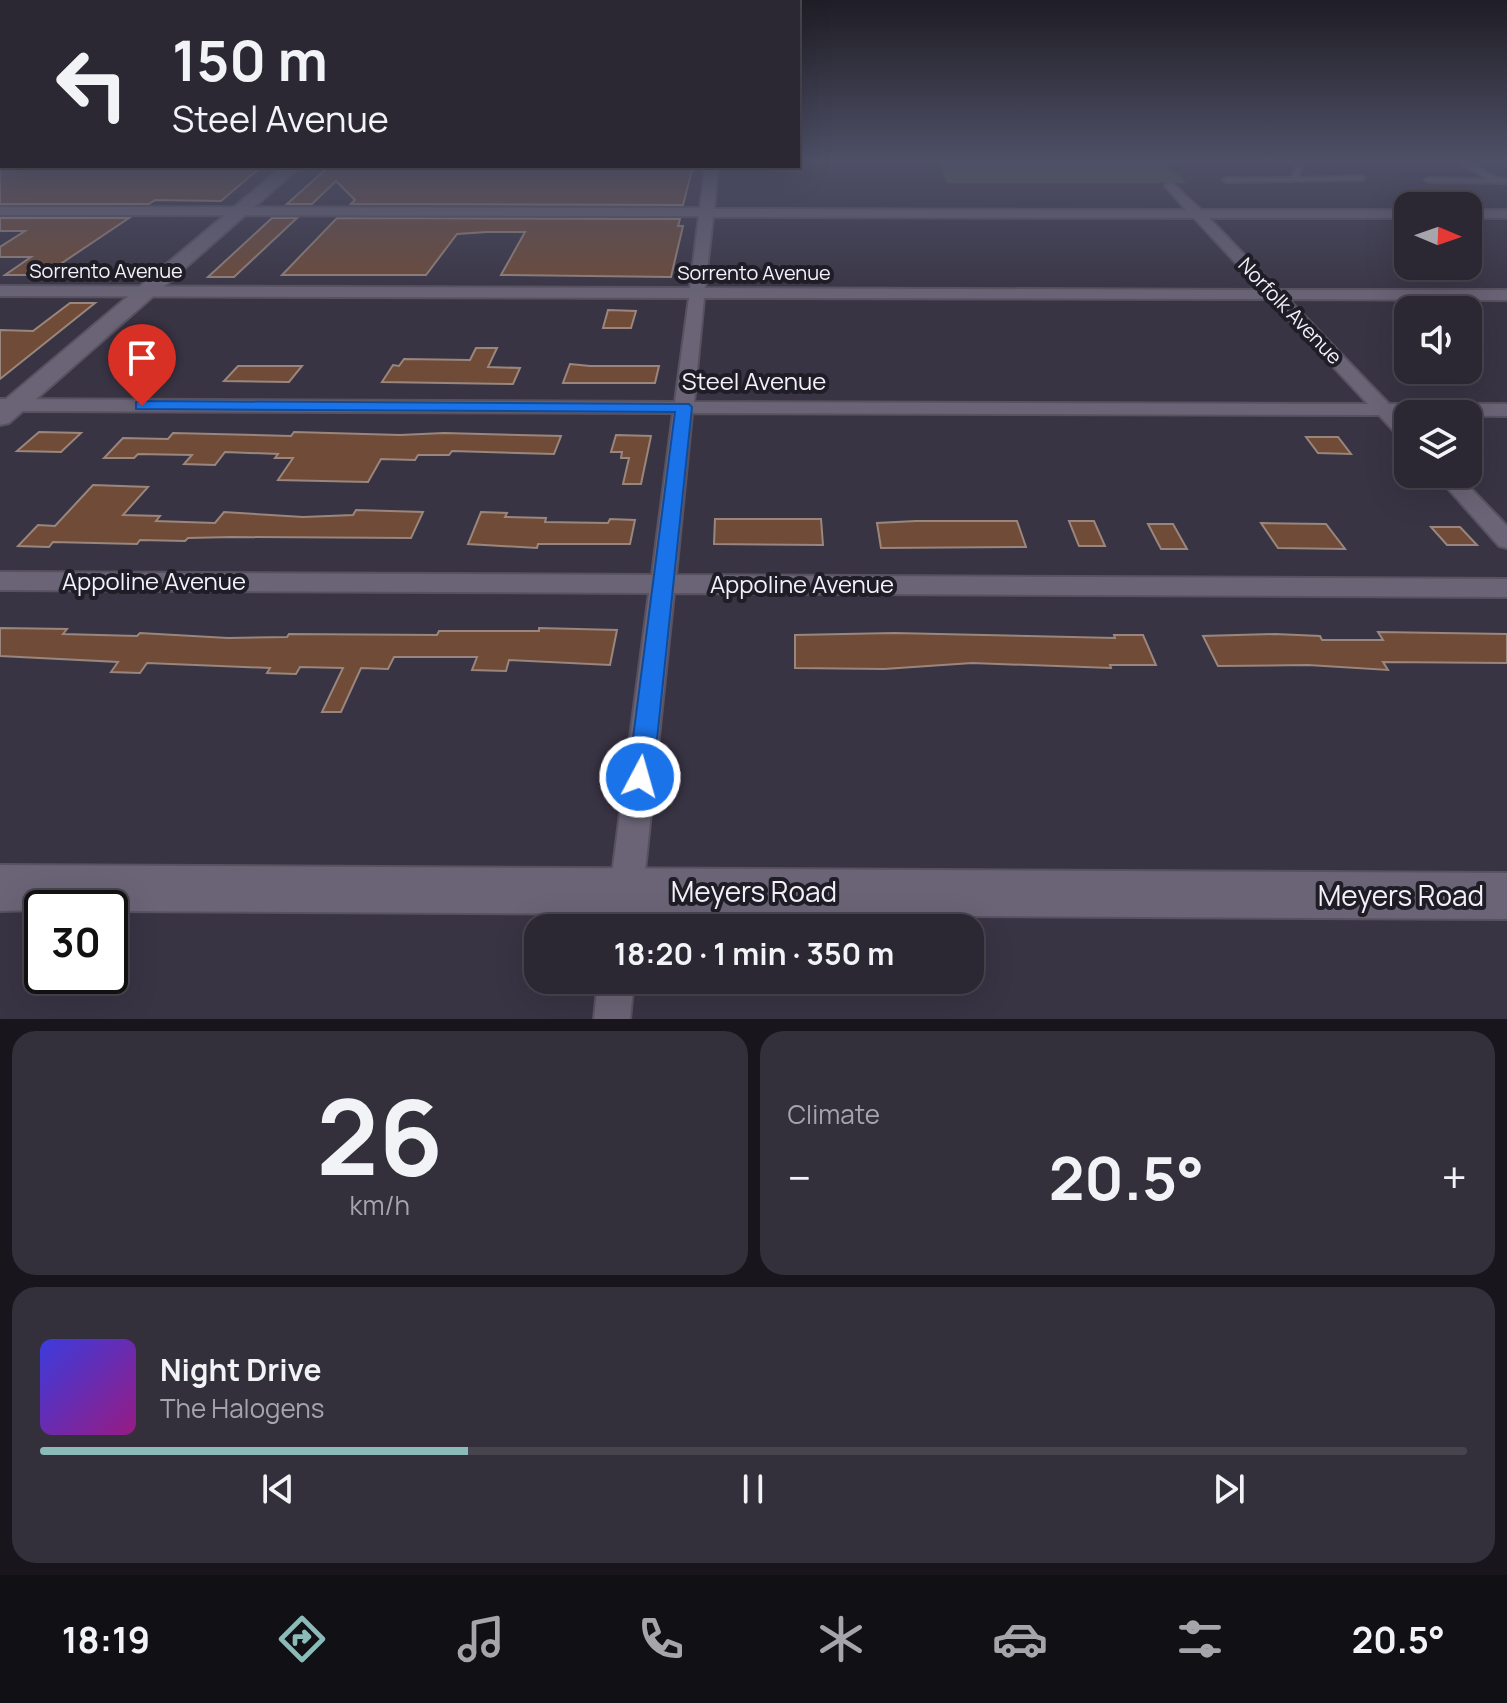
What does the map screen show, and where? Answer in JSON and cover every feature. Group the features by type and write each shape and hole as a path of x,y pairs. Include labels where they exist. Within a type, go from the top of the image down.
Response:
{"street":[{"path":"5,409 244,208"},
{"path":"624,910 707,208"},
{"name":"Norfolk Avenue","path":"1192,208 1394,420"},
{"path":"0,211 1394,214"},
{"path":"1482,214 1507,214"},
{"name":"Sorrento Avenue","path":"0,291 1507,295"},
{"name":"Steel Avenue","path":"5,409 684,407 1507,410"},
{"path":"1458,488 1507,540"},
{"name":"Appoline Avenue","path":"0,581 1507,588"},
{"name":"Meyers Road","path":"0,888 624,910 1507,896"},
{"path":"612,1019 615,994"}],"building":[{"path":"0,218 129,218 44,275 5,275 31,257 0,257 0,247 25,231 0,231"},
{"path":"272,218 297,218 234,277 208,277"},
{"path":"337,218 680,219 678,226 683,226 671,277 501,275 525,232 457,234 426,275 282,275"},
{"path":"70,303 95,303 0,379 0,330 33,331"},
{"path":"608,310 636,311 631,328 603,328"},
{"path":"476,348 497,348 488,367 520,368 513,384 382,382 393,365 399,366 404,359 470,360"},
{"path":"570,364 659,366 655,383 563,383"},
{"path":"238,366 302,366 289,382 224,381"},
{"path":"39,432 81,433 61,452 17,451"},
{"path":"294,432 561,436 554,454 452,451 449,455 418,455 415,460 381,459 368,482 278,480 293,458 275,458 278,454 225,452 215,465 184,464 192,455 138,454 134,458 104,458 123,438 168,439 173,433 291,436"},
{"path":"616,435 651,436 641,484 623,484 629,458 621,458 622,452 611,452"},
{"path":"1306,437 1338,437 1351,454 1318,453"},
{"path":"93,485 148,487 123,515 160,516 156,521 215,523 224,512 303,517 353,515 356,510 423,512 411,538 232,537 188,538 185,541 140,540 137,544 53,542 49,547 18,546 38,525 55,526"},
{"path":"481,512 507,513 505,517 546,518 545,522 635,520 630,544 538,544 537,548 468,544"},
{"path":"715,519 821,519 823,545 714,544"},
{"path":"1017,521 1026,547 881,548 877,523"},
{"path":"1069,521 1094,521 1105,546 1079,546"},
{"path":"1261,523 1326,524 1345,549 1278,548"},
{"path":"1148,524 1173,524 1187,549 1161,549"},
{"path":"1431,527 1460,527 1477,545 1447,545"},
{"path":"0,628 67,629 63,634 137,636 140,633 228,638 287,637 289,634 437,635 439,631 539,631 539,628 617,630 610,665 509,660 506,671 472,670 477,657 394,657 388,669 361,668 341,712 322,712 343,668 300,667 296,674 267,673 270,668 147,663 140,673 111,672 118,662 0,656"},
{"path":"1378,632 1507,634 1507,663 1383,662 1388,670 1308,665 1218,666 1203,636 1275,634 1320,636 1322,640 1383,640"},
{"path":"894,633 1115,638 1114,635 1143,635 1156,665 1110,665 1111,668 972,663 884,669 795,668 795,635"}],"route":[{"path":"142,406 684,407 640,777"}]}
